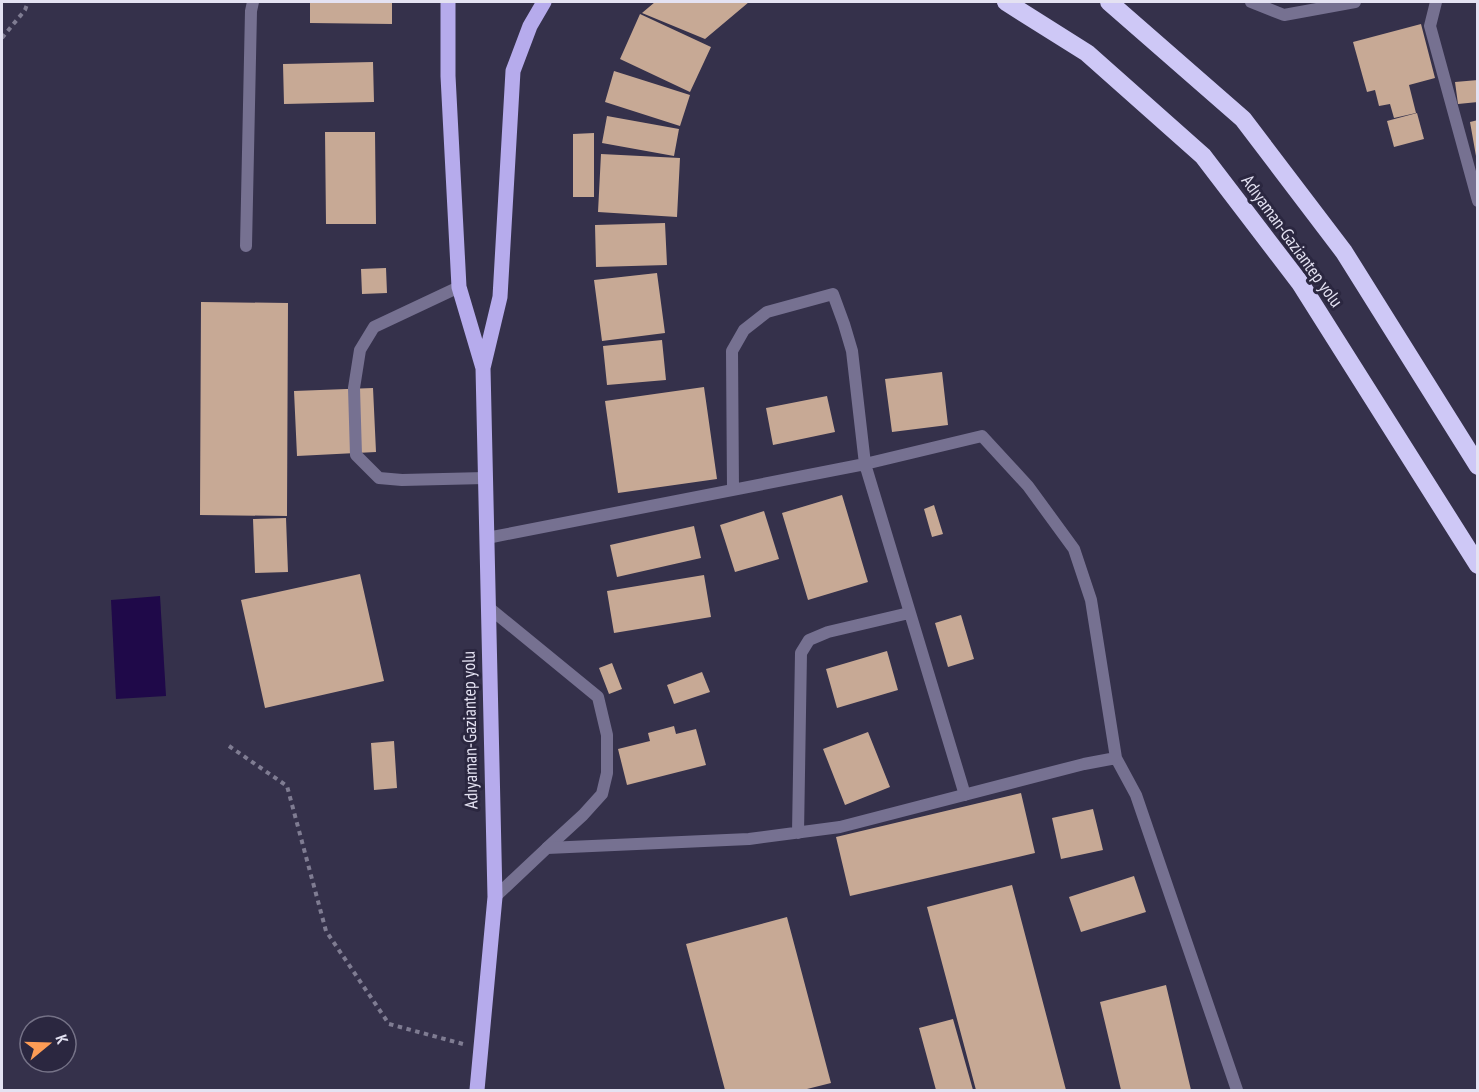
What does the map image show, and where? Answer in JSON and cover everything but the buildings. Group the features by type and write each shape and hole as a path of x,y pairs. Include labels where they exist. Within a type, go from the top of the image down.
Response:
{"highway":[{"name":"Adıyaman-Gaziantep yolu","path":"1006,2 1087,53 1203,156 1300,283 1478,565"},
{"name":"Adıyaman-Gaziantep yolu","path":"1108,2 1243,119 1344,252 1478,466"}],"main road":[{"path":"448,2 448,76 459,287 483,368"},
{"path":"483,368 500,297 513,71 530,26 544,2"},
{"name":"Adıyaman-Gaziantep yolu","path":"477,1090 495,897 483,368"}],"street":[{"path":"246,246 253,2"},
{"path":"1251,2 1284,15 1355,2"},
{"path":"1436,2 1430,26 1478,201"},
{"path":"459,287 374,327 360,350 354,388 356,455 379,478 402,480 485,478"},
{"path":"733,490 732,351 744,330 767,312 833,294 852,351 865,464 965,795"},
{"path":"487,538 865,464 982,436 1028,486 1074,549 1091,600 1116,758 1136,795 1237,1090"},
{"path":"488,607 598,697 607,735 607,773 602,794 583,815 495,897"},
{"path":"798,833 801,653 809,640 828,632 909,613"},
{"path":"548,848 749,839 840,827 1084,764 1116,758"}],"path":[{"path":"2,38 28,2"},
{"path":"229,746 287,786 326,931 389,1024 481,1048"}],"shaded area":[{"path":"160,596 166,696 116,699 111,600"}]}
